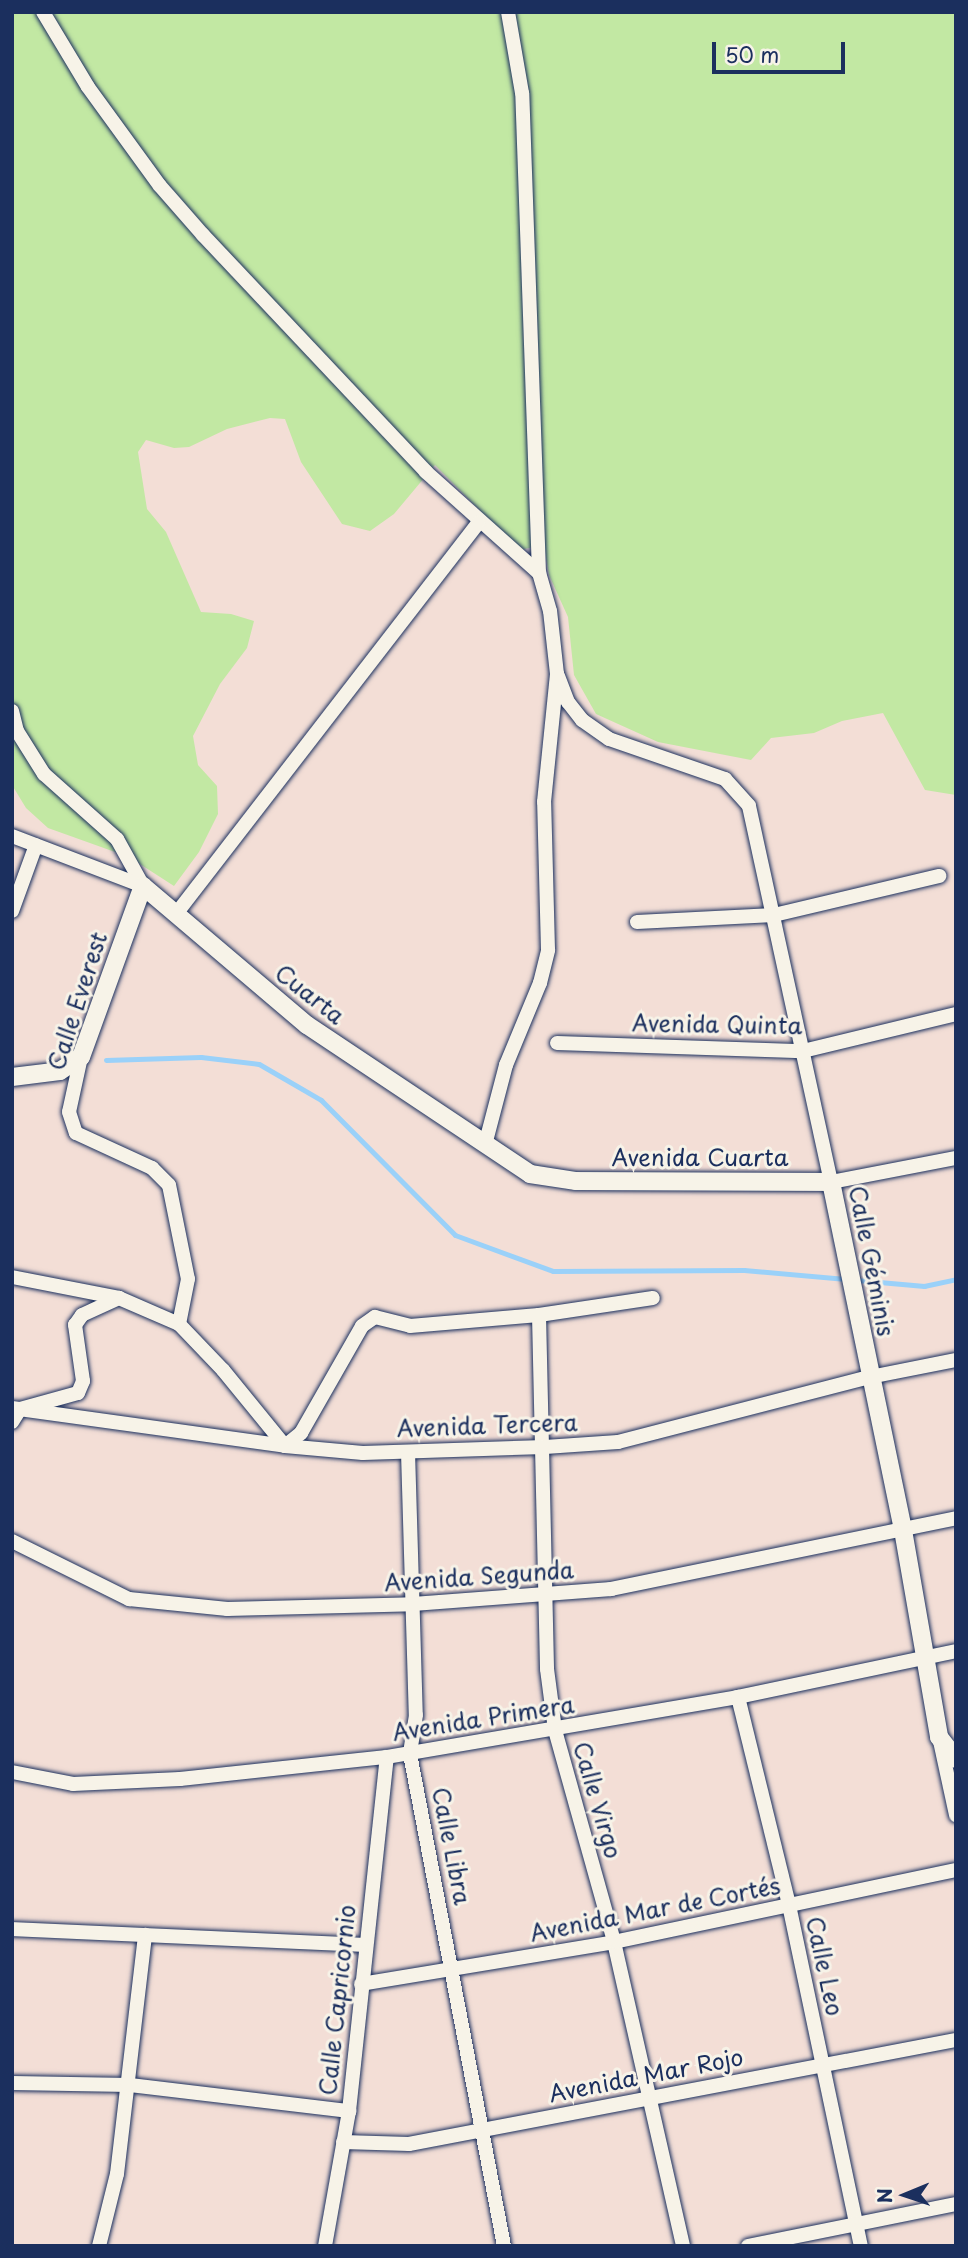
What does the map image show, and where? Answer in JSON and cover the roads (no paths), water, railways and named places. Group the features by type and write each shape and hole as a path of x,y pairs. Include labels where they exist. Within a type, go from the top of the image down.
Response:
{"street":[{"path":"43,12 88,87 160,186 478,523 538,573"},
{"path":"485,1145 506,1065 540,982 548,950 544,802 557,674 550,611 538,573 522,93 508,12"},
{"path":"176,914 478,523"},
{"name":"Calle Géminis","path":"557,674 568,702 582,720 609,739 725,779 749,806 903,1530 939,1737 956,1759"},
{"path":"12,711 17,730 44,774 117,839 143,886"},
{"path":"12,836 143,886"},
{"path":"12,911 36,845"},
{"path":"637,922 774,915 939,876"},
{"name":"Cuarta","path":"143,886 307,1025 456,1128"},
{"name":"Calle Everest","path":"143,886 81,1057 69,1112 76,1133 152,1168 169,1185 188,1279 179,1324"},
{"name":"Avenida Quinta","path":"557,1043 803,1052 956,1014"},
{"path":"12,1077 60,1071 81,1057"},
{"name":"Avenida Cuarta","path":"456,1128 530,1174 548,1179 831,1182 956,1158"},
{"path":"12,1277 120,1298 179,1324 223,1370 285,1446 314,1412 362,1326 375,1317 410,1326 539,1315 653,1298"},
{"path":"15,1413 78,1393 83,1381 75,1325 82,1315 120,1298"},
{"name":"Calle Virgo","path":"539,1315 545,1447 547,1669 555,1730 614,1942 652,2097 683,2246"},
{"name":"Avenida Tercera","path":"15,1413 285,1446 408,1452 545,1447 618,1442 870,1377 956,1360"},
{"name":"Calle Libra","path":"408,1452 416,1715 410,1754 454,1971 504,2246"},
{"name":"Avenida Segunda","path":"12,1541 129,1599 226,1609 413,1604 611,1589 956,1518"},
{"name":"Avenida Primera","path":"12,1772 87,1783 180,1779 387,1757 738,1697 956,1651"},
{"name":"Calle Leo","path":"738,1697 789,1906 861,2246"},
{"path":"939,1737 956,1815"},
{"name":"Calle Capricornio","path":"325,2246 349,2111 387,1757"},
{"name":"Avenida Mar de Cortés","path":"361,1984 454,1971 614,1942 956,1870"},
{"path":"12,1929 365,1945"},
{"path":"99,2246 117,2174 130,2085 145,1935"},
{"name":"Avenida Mar Rojo","path":"343,2142 409,2144 956,2040"},
{"path":"12,2083 130,2085 349,2111"},
{"path":"748,2246 956,2204"}],"waterway":[{"path":"106,1060 201,1057 259,1064 321,1100 455,1235 553,1271 744,1270 924,1286 956,1279"}]}
